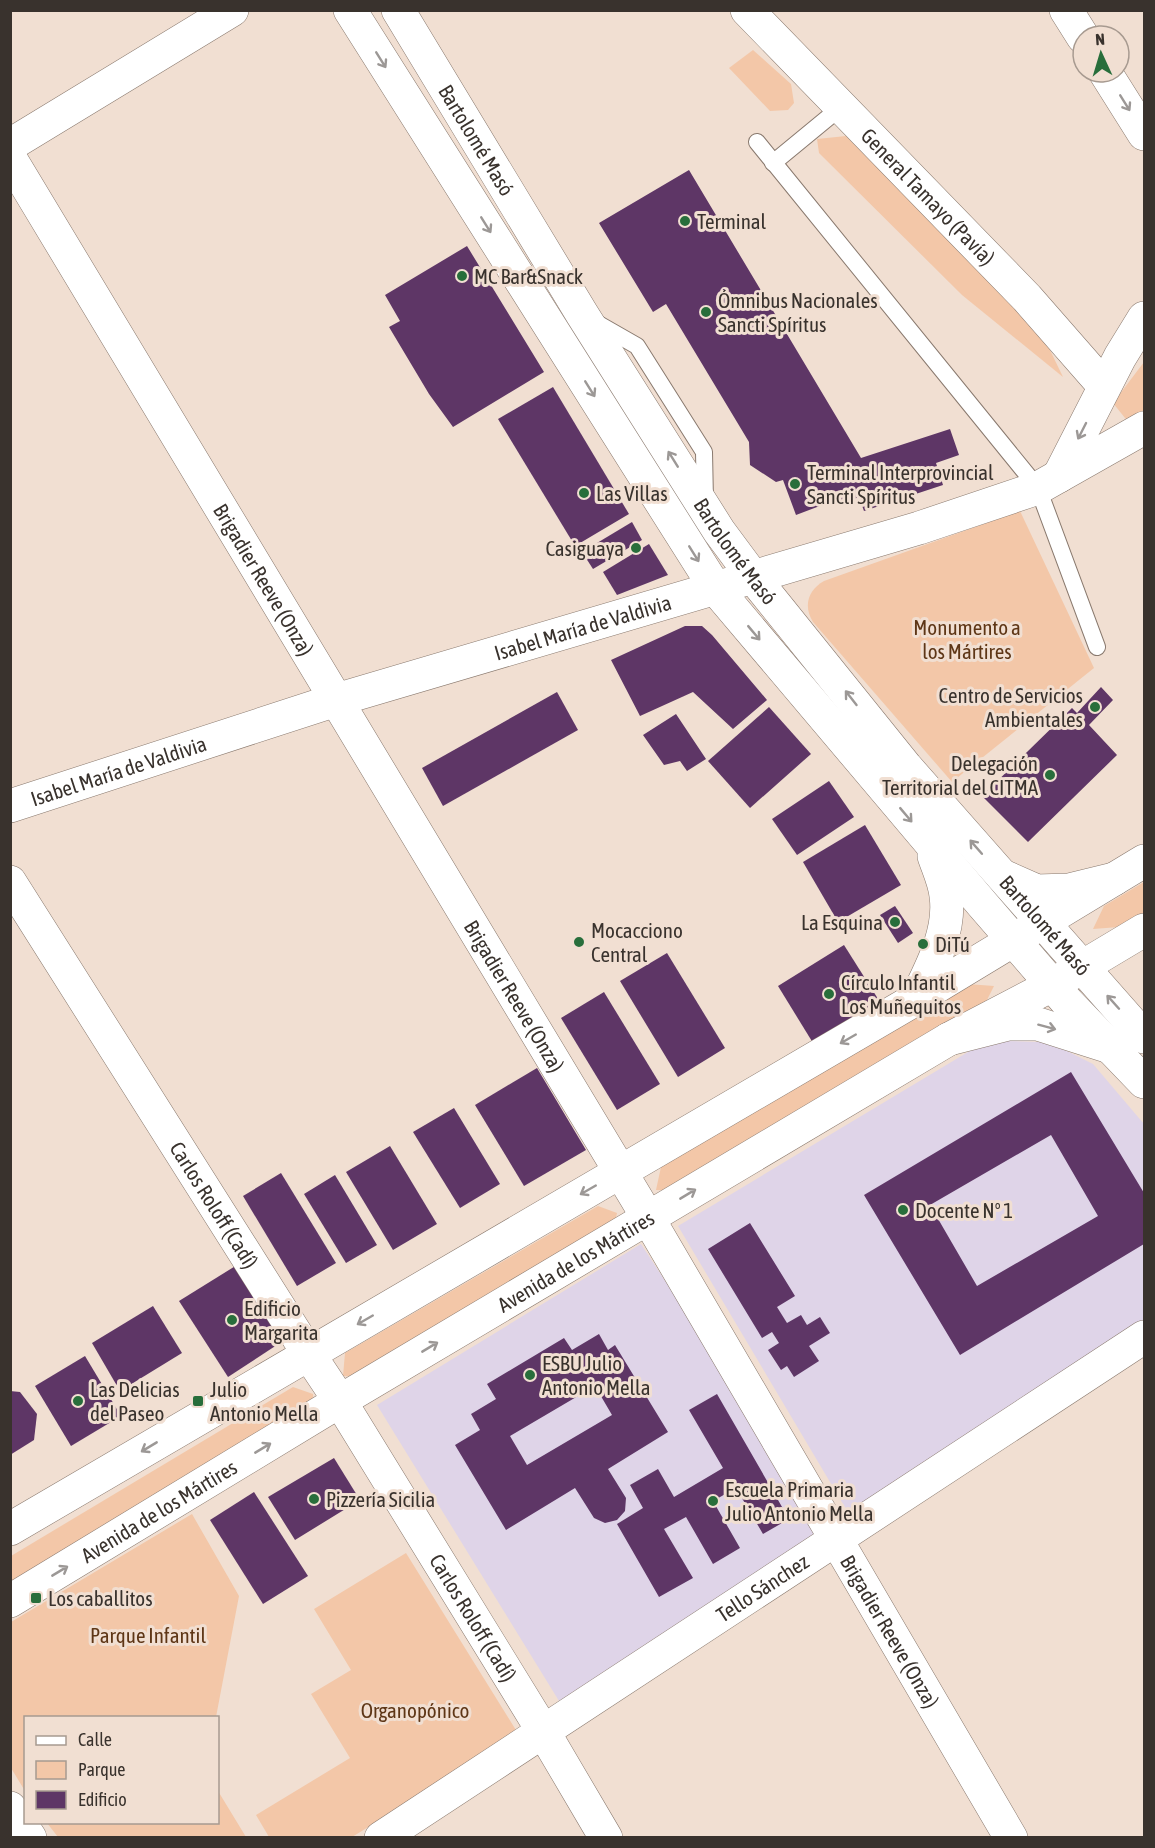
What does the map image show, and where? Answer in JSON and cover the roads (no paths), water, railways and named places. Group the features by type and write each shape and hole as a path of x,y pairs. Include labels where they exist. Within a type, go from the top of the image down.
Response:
{"street":[{"path":"10,145 231,10"},
{"name":"Bartolomé Masó","path":"350,10 716,588 1013,940 1144,1082"},
{"name":"Bartolomé Masó","path":"398,10 582,314 706,511 753,577 906,767 1144,1037"},
{"name":"General Tamayo (Pavía)","path":"747,10 1027,297 1104,386"},
{"path":"1066,10 1075,24"},
{"path":"1113,84 1144,134"},
{"name":"Brigadier Reeve (Onza)","path":"10,158 620,1171 1011,1838"},
{"path":"1048,482 1144,318"},
{"name":"Isabel María de Valdivia","path":"10,806 336,700 919,528 1048,482 1144,428"},
{"path":"916,999 937,954 945,924 946,896 931,845"},
{"path":"10,1529 916,999 1144,861"},
{"path":"1000,874 1037,891 1069,890 1114,879"},
{"name":"Carlos Roloff (Cadí)","path":"10,882 340,1401 543,1731 606,1838"},
{"name":"Avenida de los Mártires","path":"10,1601 340,1401 949,1039 1052,984 1144,930"},
{"path":"949,1039 1008,1024 1038,1024 1112,1047"},
{"name":"Tello Sánchez","path":"381,1838 1144,1337"},
{"path":"10,1808 30,1838"}],"lane":[{"path":"773,163 841,107"},
{"path":"757,142 1048,482 1097,647"}],"place":[{"name":"Terminal","path":"685,221"},
{"name":"MC Bar&Snack","path":"462,276"},
{"name":"Ómnibus Nacionales Sancti Spíritus","path":"706,312"},
{"name":"Terminal Interprovincial Sancti Spíritus","path":"795,484"},
{"name":"Las Villas","path":"584,493"},
{"name":"Casiguaya","path":"636,548"},
{"name":"Centro de Servicios Ambientales","path":"1095,707"},
{"name":"Delegación Territorial del CITMA","path":"1050,775"},
{"name":"La Esquina","path":"895,922"},
{"name":"Mocacciono Central","path":"579,942"},
{"name":"DiTú","path":"923,944"},
{"name":"Círculo Infantil Los Muñequitos","path":"829,994"},
{"name":"Docente Nº 1","path":"903,1210"},
{"name":"Edificio Margarita","path":"232,1320"},
{"name":"ESBU Julio Antonio Mella","path":"530,1375"},
{"name":"Las Delicias del Paseo","path":"78,1401"},
{"name":"Julio Antonio Mella","path":"198,1401"},
{"name":"Pizzería Sicilia","path":"314,1499"},
{"name":"Escuela Primaria Julio Antonio Mella","path":"713,1501"},
{"name":"Los caballitos","path":"36,1598"}],"park label":[{"name":"Monumento a los Mártires","path":"967,639"},
{"name":"Parque Infantil","path":"148,1635"},
{"name":"Organopónico","path":"415,1710"}]}
